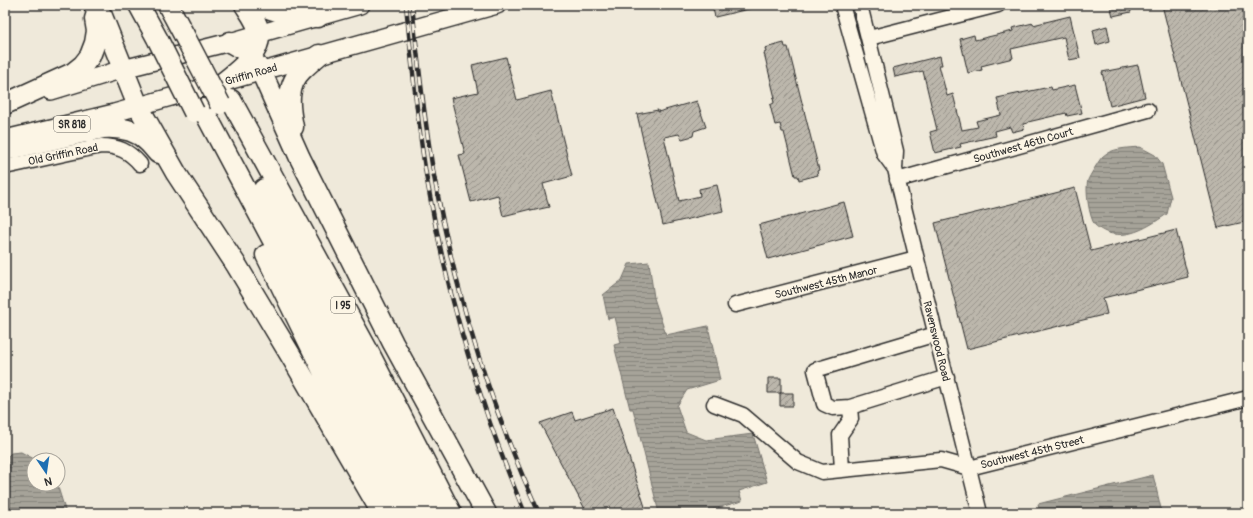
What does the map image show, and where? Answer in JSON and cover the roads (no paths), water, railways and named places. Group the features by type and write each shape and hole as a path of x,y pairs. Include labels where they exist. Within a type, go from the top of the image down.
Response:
{"highway":[{"name":"I 95","path":"139,5 176,36 212,106 324,373 399,513"},
{"path":"149,5 176,36"},
{"path":"168,5 176,36"},
{"name":"I 95","path":"182,5 176,36 212,106 368,351 451,513"},
{"path":"245,5 254,20 259,33 256,65"},
{"path":"262,5 267,8 294,14 318,17"},
{"path":"96,8 102,16 138,106 168,160 237,266 382,513"},
{"path":"5,105 73,73 83,65 90,56 95,43 97,31 95,19 96,8"},
{"path":"230,42 242,49 256,65 300,158 393,343 486,513"},
{"path":"300,158 290,113 289,98 293,83 301,71 319,55"},
{"path":"224,82 241,68 256,65"},
{"path":"212,106 418,513"},
{"path":"212,106 435,513"},
{"path":"5,150 103,128 118,128 133,132 147,140 157,152 168,160"}],"main road":[{"path":"5,105 123,69 230,42 360,5"},
{"name":"Griffin Road","path":"256,65 319,55 461,11 497,5"},
{"name":"Griffin Road","path":"5,139 89,120 224,82"}],"street":[{"name":"Ravenswood Road","path":"842,5 884,154 896,174"},
{"name":"Ravenswood Road","path":"860,5 896,151 896,174 980,513"},
{"path":"869,38 998,5"},
{"name":"Southwest 46th Court","path":"896,174 1148,110"},
{"name":"Old Griffin Road","path":"5,167 100,146 113,146 123,149 140,164"},
{"name":"Southwest 45th Manor","path":"735,305 916,258"},
{"path":"936,334 815,370 824,404 833,408 850,407 947,377"},
{"name":"Southwest 45th Street","path":"714,404 743,415 798,462 822,472 941,460 969,468 1248,398"},
{"path":"842,470 840,435 851,419 850,407"}],"railway":[{"path":"406,5 423,158 439,241 453,302 470,363 490,423 525,513"},
{"path":"412,5 430,155 452,263 476,348 490,390 521,473 539,513"}]}
